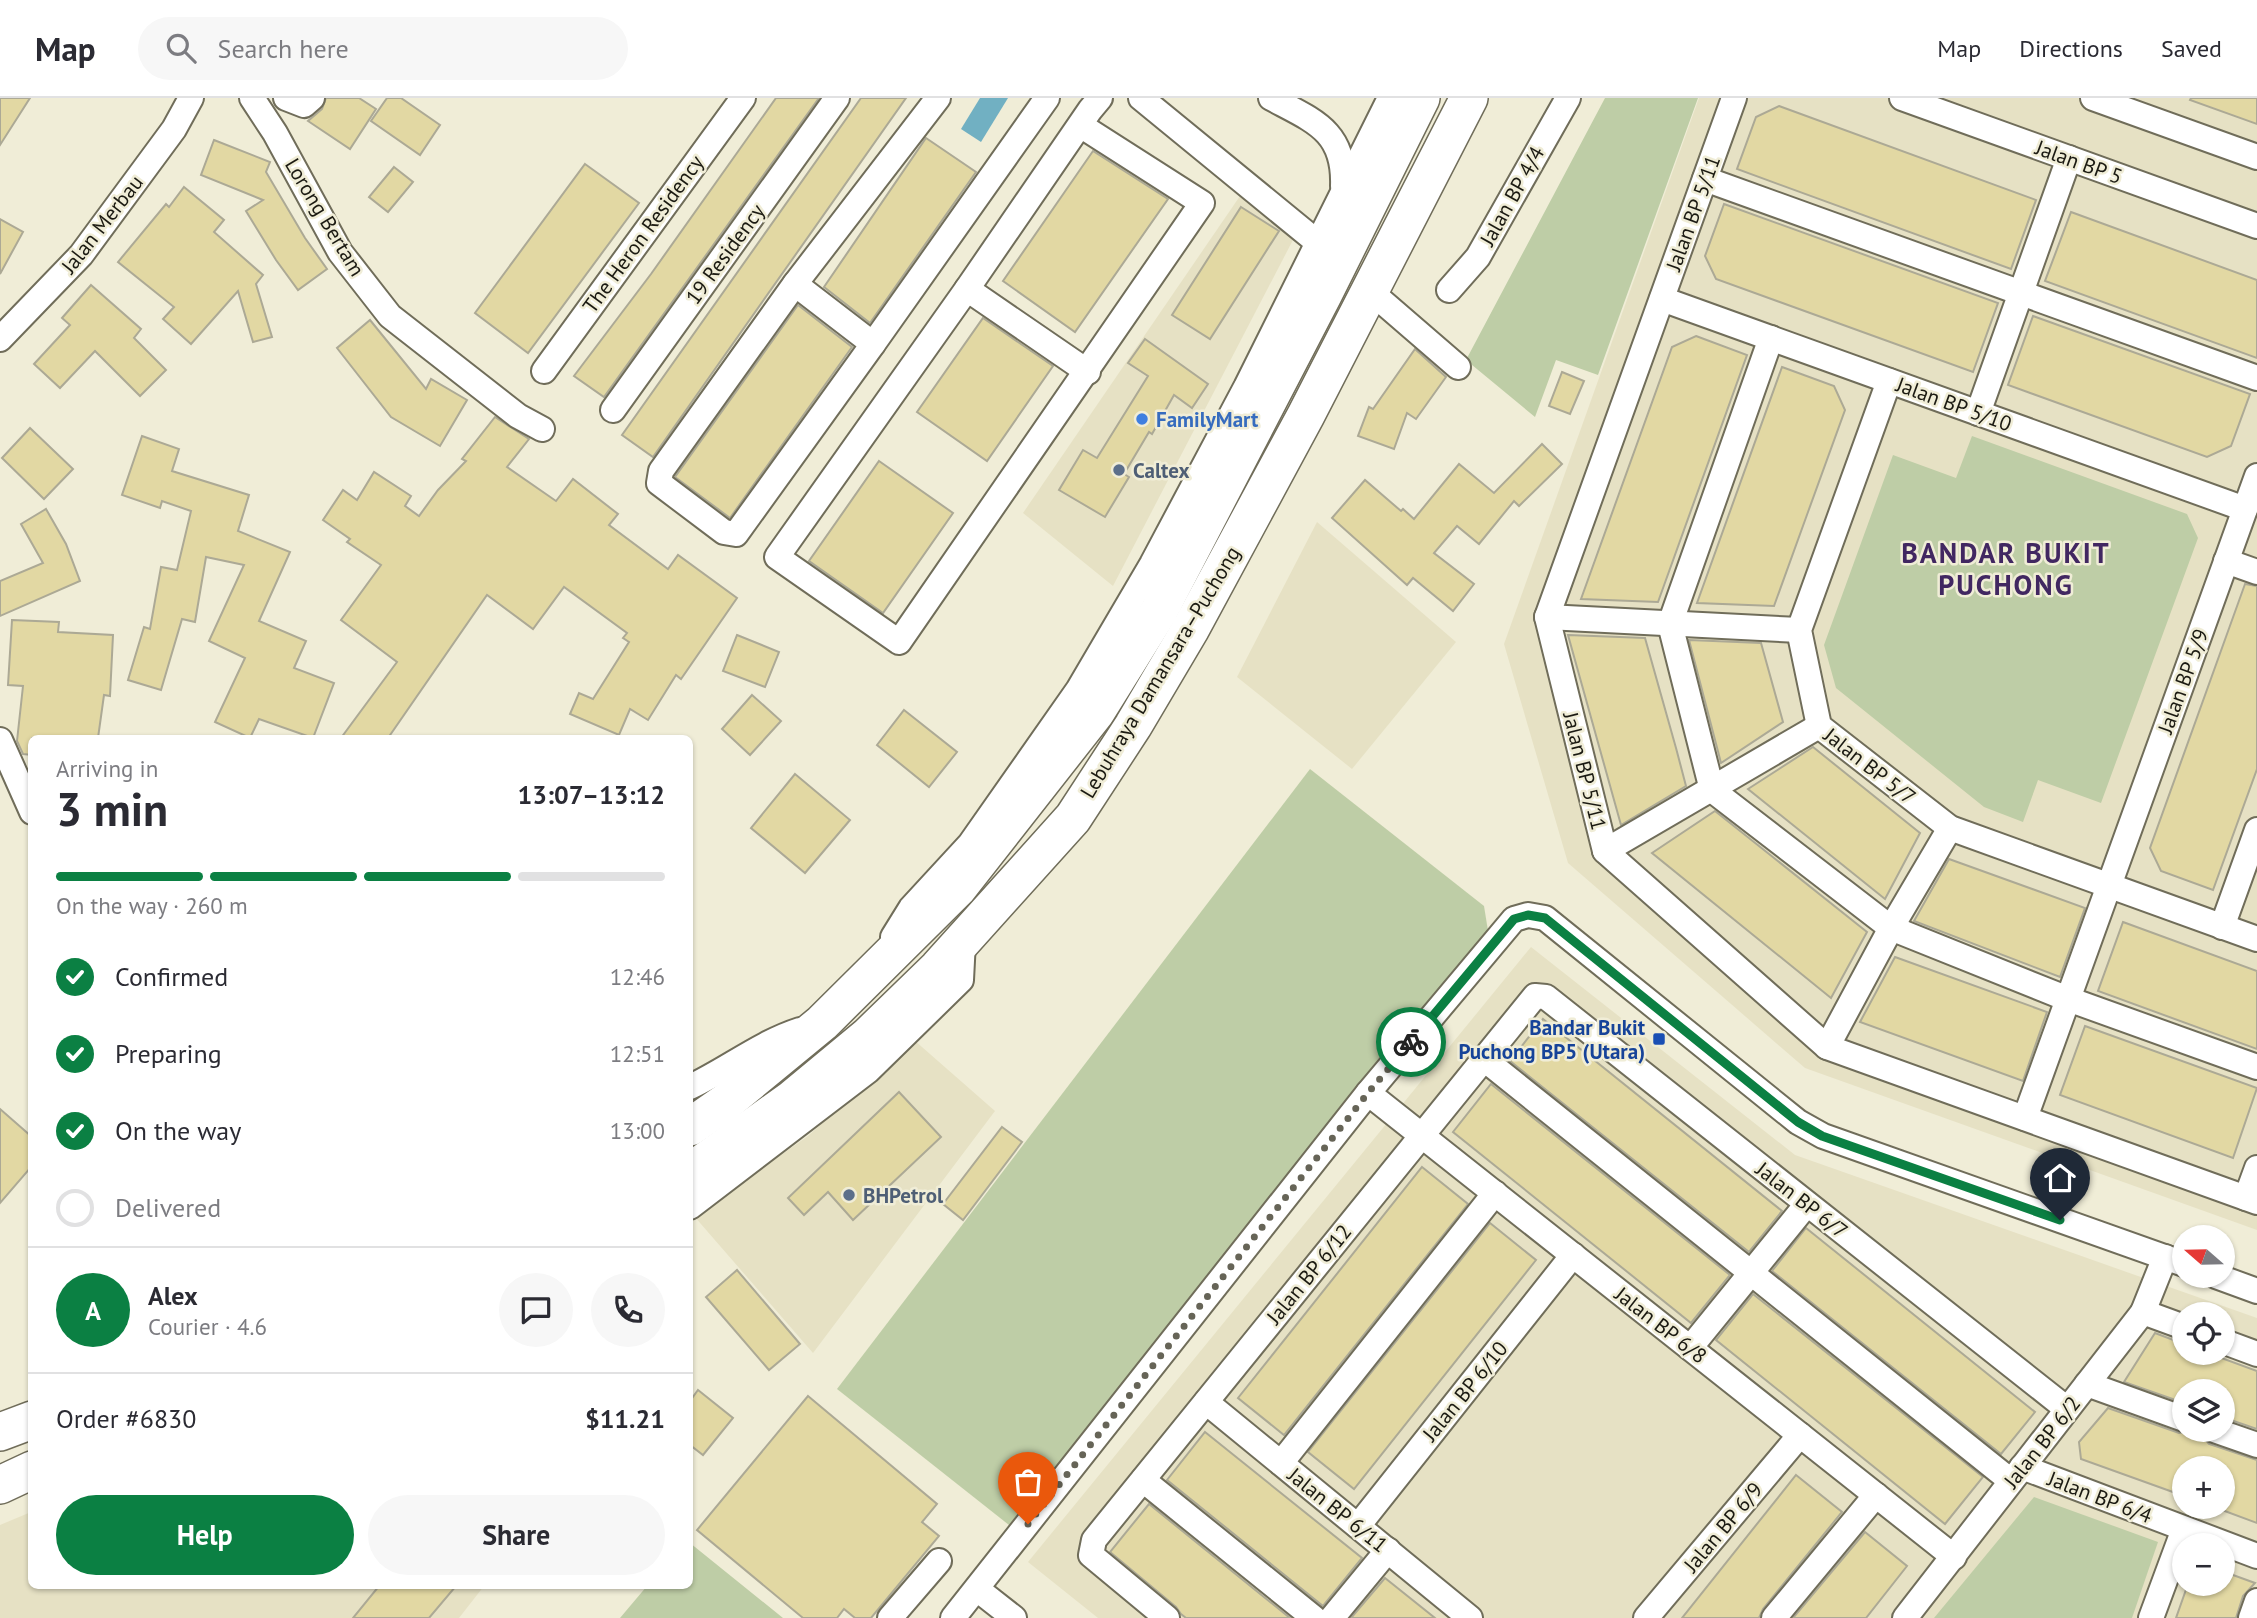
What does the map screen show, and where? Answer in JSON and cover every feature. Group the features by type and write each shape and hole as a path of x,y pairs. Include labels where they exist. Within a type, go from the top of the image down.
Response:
{"highway":[{"name":"Lebuhraya Damansara–Puchong","path":"693,1125 726,1102 822,1023 958,888 1096,712 1159,611 1323,295 1421,98"},
{"name":"Lebuhraya Damansara–Puchong","path":"693,1169 792,1099 868,1036 938,968 1073,818 1133,726 1191,628 1469,98"},
{"path":"0,1432 28,1422"},
{"path":"0,1477 28,1469"},
{"path":"0,1485 28,1470"}],"street":[{"name":"Jalan Merbau","path":"0,340 81,255 174,130 191,98"},
{"name":"Lorong Bertam","path":"252,98 275,133 341,252 390,316 518,416 542,429"},
{"path":"286,98 304,105 312,98"},
{"name":"The Heron Residency","path":"544,371 743,98"},
{"name":"19 Residency","path":"613,410 836,98"},
{"path":"938,98 795,284 661,471 659,483 724,532 736,534 1047,98"},
{"path":"1080,125 1202,203 900,642 776,557 967,289 1080,125 1100,98"},
{"path":"1141,98 1317,242"},
{"path":"1271,98 1305,116 1329,134 1341,154 1343,190"},
{"path":"870,975 911,908 970,844 1078,690 1164,542 1246,387 1390,98"},
{"name":"Jalan BP 4/4","path":"1449,290 1478,257 1568,98"},
{"name":"Jalan BP 5/11","path":"1734,98 1547,617 1605,850 1827,1047 2252,1200"},
{"name":"Jalan BP 5","path":"1902,98 2257,226"},
{"path":"2093,98 2257,157"},
{"path":"1978,413 2069,158"},
{"path":"1705,179 2257,379"},
{"path":"795,284 873,344"},
{"path":"967,289 1087,372"},
{"path":"1370,291 1458,367"},
{"name":"Jalan BP 5/10","path":"1662,299 2245,509"},
{"path":"1771,338 1670,624 1712,790 1891,928 2068,999 2257,1067"},
{"path":"1547,617 1799,630 1889,380"},
{"name":"Jalan BP 5/9","path":"2025,1118 2257,476"},
{"path":"2226,561 2257,572"},
{"name":"Jalan BP 5/7","path":"1799,630 1819,726 1950,828 2257,939"},
{"path":"1605,850 1819,726"},
{"path":"0,740 28,803"},
{"path":"1827,1047 1891,928 1950,828"},
{"path":"2222,927 2257,830"},
{"path":"953,1618 1368,1093 1514,919 1528,915 1545,918 1798,1122 1822,1136 2172,1259"},
{"path":"693,1205 877,1062 961,980 963,941"},
{"name":"Jalan BP 6/12","path":"1167,1618 1091,1555 1094,1540 1535,996"},
{"name":"Jalan BP 6/7","path":"1535,996 1546,997 2067,1409"},
{"path":"693,1086 718,1074 751,1051 786,1034 822,1023"},
{"name":"Jalan BP 6/4","path":"1484,1059 1752,1272 2017,1474 2257,1556"},
{"name":"Jalan BP 6/8","path":"1368,1093 1954,1557"},
{"path":"2252,1200 2257,1168"},
{"path":"1281,1463 1495,1193"},
{"path":"1690,1348 1807,1204"},
{"name":"Jalan BP 6/10","path":"1358,1526 1573,1255"},
{"name":"Jalan BP 6/2","path":"1905,1618 2143,1312 2172,1265"},
{"path":"2235,1283 2257,1291"},
{"path":"2143,1312 2172,1323"},
{"path":"2235,1346 2257,1354"},
{"path":"2087,1384 2172,1415"},
{"name":"Jalan BP 6/11","path":"1206,1402 1470,1618"},
{"name":"Jalan BP 6/9","path":"1646,1618 1800,1436"},
{"path":"2235,1437 2257,1445"},
{"path":"1143,1480 1314,1618"},
{"path":"1774,1618 1876,1495"},
{"path":"2151,1618 2183,1529"},
{"path":"1332,1618 1388,1550"},
{"path":"890,1618 939,1561"},
{"path":"976,1589 1014,1618"},
{"path":"2251,1618 2257,1601"}],"shaded area":[{"path":"1699,98 2257,98 2257,1230 1805,1068 1568,863 1504,644"},
{"path":"1240,196 1294,238 1113,586 1023,513"},
{"path":"1317,522 1456,642 1352,769 1237,677"},
{"path":"1531,947 1795,1155 2212,1302 2172,1302 2172,1365 2235,1365 2235,1310 2257,1318 2257,1618 1098,1618 1028,1562"},
{"path":"914,1040 995,1111 813,1353 694,1216 808,1136"},
{"path":"28,1513 28,1589 482,1589 459,1618 0,1618 0,1525"}],"green space":[{"path":"1605,98 1698,98 1598,375 1556,360 1535,417 1466,360"},
{"path":"1972,436 2187,514 2198,538 2101,803 2038,780 2023,822 1984,807 1836,688 1824,645 1893,455 1956,478"},
{"path":"1310,769 1484,906 1489,937 1009,1525 837,1389"},
{"path":"2034,1497 2158,1542 2132,1618 1934,1618"},
{"path":"693,1545 783,1618 620,1618 644,1589 693,1589"}],"water":[{"path":"980,98 1008,98 981,142 961,129"}],"building":[{"path":"0,98 30,98 0,145"},
{"path":"326,98 359,98 376,109 350,149 308,121 322,109"},
{"path":"387,98 401,98 440,125 420,155 371,121"},
{"path":"776,98 819,98 604,397 574,376 651,274"},
{"path":"861,98 906,98 653,457 622,435"},
{"path":"2257,98 2257,124 2190,100"},
{"path":"1779,106 2036,200 2011,269 1737,169 1756,117"},
{"path":"926,138 976,172 870,323 824,287"},
{"path":"214,140 270,162 266,172 305,238 327,269 298,290 246,211 263,200 201,175"},
{"path":"1093,151 1168,199 1075,332 1003,281"},
{"path":"585,164 639,203 528,353 475,313"},
{"path":"394,167 413,182 388,212 369,197"},
{"path":"184,187 224,220 214,232 263,275 256,284 272,337 253,342 238,291 191,344 163,319 174,307 118,262 166,204 169,207"},
{"path":"1724,204 1998,303 1973,372 1716,279 1705,256"},
{"path":"1241,207 1279,231 1210,339 1172,315"},
{"path":"2071,212 2257,280 2257,358 2045,281"},
{"path":"0,219 23,232 0,274"},
{"path":"91,285 141,329 134,338 166,370 140,396 95,351 60,388 34,364 70,325 62,318"},
{"path":"798,305 852,347 730,518 675,477"},
{"path":"2033,316 2250,394 2231,446 2207,457 2008,385"},
{"path":"983,318 1053,366 987,461 917,412"},
{"path":"370,320 426,389 431,379 467,400 440,446 391,417 337,348"},
{"path":"1696,336 1747,355 1658,602 1581,599 1672,347"},
{"path":"1145,339 1208,384 1192,408 1174,395 1152,434 1149,432 1124,474 1129,477 1105,517 1059,490 1083,450 1097,458 1148,376 1128,363"},
{"path":"1415,349 1446,377 1416,419 1407,413 1394,449 1358,436 1369,407 1373,409"},
{"path":"1782,367 1834,386 1845,410 1774,606 1697,603"},
{"path":"1562,372 1584,381 1570,414 1549,406"},
{"path":"495,417 529,439 507,467 556,501 573,479 618,514 609,525 668,569 678,555 737,598 681,679 676,675 648,720 630,709 619,735 570,714 579,693 593,699 629,642 623,638 627,633 564,587 533,629 487,595 390,735 343,735 397,662 341,620 381,565 347,542 350,539 323,520 343,490 357,500 374,472 411,496 405,506 419,516 438,490 466,461 462,459"},
{"path":"30,428 73,469 44,499 2,458"},
{"path":"142,436 179,449 172,471 249,495 238,531 290,552 259,621 306,641 294,668 334,683 314,735 304,735 259,719 251,735 243,735 215,722 245,658 209,641 244,565 206,557 195,622 182,619 161,690 128,680 144,627 150,629 161,567 177,570 191,511 162,501 160,508 122,495"},
{"path":"1542,444 1562,464 1519,506 1514,501 1479,544 1457,526 1434,553 1474,584 1453,611 1413,578 1407,585 1332,518 1365,480 1414,519 1459,464 1494,493"},
{"path":"879,461 953,513 883,613 809,561"},
{"path":"46,509 66,544 80,581 0,616 0,581 43,563 21,524"},
{"path":"2245,584 2257,586 2257,769 2213,890 2161,871 2150,848"},
{"path":"12,620 59,622 58,632 113,635 110,696 104,695 98,735 28,735 28,755 23,754 17,741 23,686 8,685"},
{"path":"737,635 779,652 765,687 723,671"},
{"path":"1568,635 1645,638 1676,748 1686,786 1621,825"},
{"path":"1689,640 1761,643 1783,722 1721,763"},
{"path":"752,695 781,721 750,755 722,729"},
{"path":"904,710 957,752 929,787 877,745"},
{"path":"1813,747 1920,833 1885,899 1748,789"},
{"path":"795,774 850,820 805,873 751,828"},
{"path":"1715,811 1867,932 1831,998 1652,853"},
{"path":"1949,859 2085,908 2060,977 1914,921"},
{"path":"2123,922 2257,971 2257,1049 2098,991"},
{"path":"1895,957 2047,1012 2023,1081 1860,1022"},
{"path":"1543,1019 1782,1211 1749,1252 1510,1061"},
{"path":"2085,1026 2257,1088 2233,1158 2060,1095"},
{"path":"1491,1084 1730,1275 1691,1323 1453,1132"},
{"path":"899,1092 941,1137 853,1220 828,1192 804,1215 788,1198"},
{"path":"0,1109 28,1134 28,1171 0,1203"},
{"path":"1002,1127 1022,1142 963,1220 943,1204"},
{"path":"1422,1167 1468,1204 1284,1435 1238,1398"},
{"path":"1490,1223 1536,1260 1354,1489 1308,1452"},
{"path":"1806,1228 2035,1412 2001,1454 1772,1271"},
{"path":"737,1270 800,1344 769,1370 706,1297"},
{"path":"1753,1294 1983,1477 1945,1524 1716,1340"},
{"path":"2155,1333 2172,1339 2172,1365 2235,1363 2257,1371 2257,1429 2235,1421 2235,1379 2172,1379 2172,1399 2124,1382"},
{"path":"698,1390 733,1418 703,1455 693,1447 693,1397"},
{"path":"808,1396 937,1504 922,1522 939,1536 871,1618 855,1618 844,1609 837,1618 803,1618 697,1530"},
{"path":"2108,1408 2172,1431 2172,1442 2207,1442 2257,1460 2257,1523 2235,1515 2235,1456 2172,1456 2172,1492 2081,1459 2079,1442"},
{"path":"1205,1432 1362,1558 1323,1606 1167,1480"},
{"path":"1796,1475 1842,1512 1763,1609 1759,1618 1682,1618"},
{"path":"1149,1504 1290,1618 1186,1618 1181,1614 1110,1552"},
{"path":"1865,1532 1907,1566 1866,1618 1793,1618"},
{"path":"2235,1576 2255,1583 2243,1596 2236,1618 2176,1618 2184,1596 2235,1596"},
{"path":"1385,1578 1435,1618 1351,1618"},
{"path":"377,1589 453,1589 429,1618 353,1618"}],"way so far":[{"path":"1028,1524 1411,1042"}],"place":[{"name":"FamilyMart","path":"1142,419"},
{"name":"Caltex","path":"1119,470"},
{"name":"Bandar Bukit Puchong BP5 (Utara)","path":"1659,1039"},
{"name":"BHPetrol","path":"849,1195"}],"district":[{"name":"BANDAR BUKIT PUCHONG","path":"2006,568"}],"route":[{"path":"1411,1042 1514,919 1528,915 1545,918 1798,1122 1822,1136 2060,1220"}]}
